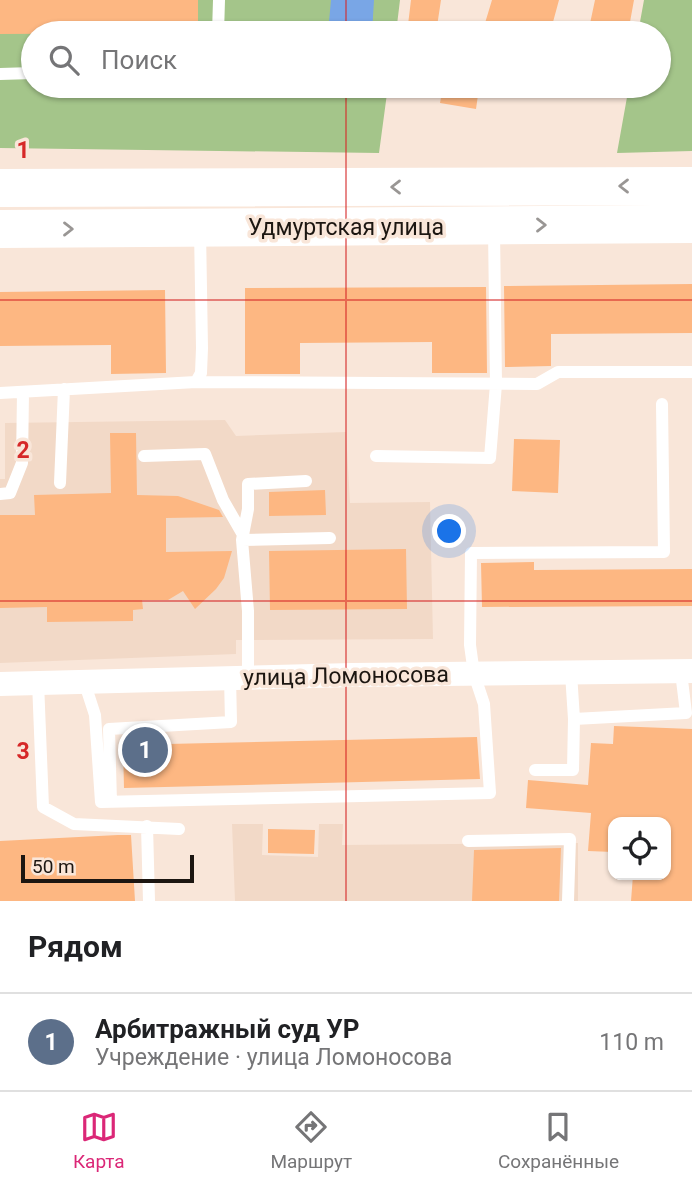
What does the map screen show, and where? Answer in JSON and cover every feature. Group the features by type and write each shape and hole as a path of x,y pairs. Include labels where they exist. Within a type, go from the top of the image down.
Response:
{"main road":[{"name":"Удмуртская улица","path":"0,188 692,186"},
{"path":"157,188 158,228"},
{"name":"Удмуртская улица","path":"0,229 692,224"}],"street":[{"name":"улица Ломоносова","path":"0,684 239,677 686,671"}],"lane":[{"path":"218,21 219,0"},
{"path":"0,74 21,73"},
{"path":"376,457 490,458 496,384 494,226"},
{"path":"196,382 201,373 202,348 200,228"},
{"path":"0,393 196,382 537,384 558,372 692,372"},
{"path":"60,483 64,390"},
{"path":"0,494 10,493 22,463 23,392"},
{"path":"84,681 95,715 101,802 490,793 484,704 474,674 470,645 471,553 664,552 662,404"},
{"path":"144,456 205,454 223,500 242,537"},
{"path":"111,802 110,729 231,722 248,611 242,537 248,509 248,484 306,481"},
{"path":"242,537 330,538"},
{"path":"574,719 685,713 686,671"},
{"path":"535,770 573,770 571,673"},
{"path":"38,682 43,807 74,824 147,826 179,830"},
{"path":"147,826 149,901"},
{"path":"468,841 570,839 568,901"}],"shaded area":[{"path":"225,420 236,436 346,432 350,503 430,502 433,639 236,640 236,654 0,663 0,479 5,479 5,423"},
{"path":"232,824 263,824 262,855 318,857 319,824 343,824 342,845 578,843 578,901 235,901"}],"green space":[{"path":"0,0 400,0 397,21 21,21 21,98 386,98 379,153 0,148"},
{"path":"644,0 692,0 692,151 617,153 627,98 671,98 671,21 640,21"}],"water":[{"path":"331,0 374,0 373,21 329,21"}],"building":[{"path":"0,0 198,0 198,21 21,21 21,34 0,34"},
{"path":"411,0 441,0 438,21 408,21"},
{"path":"492,0 559,0 553,21 486,21"},
{"path":"595,0 634,0 630,21 591,21"},
{"path":"441,98 478,98 476,109 440,103"},
{"path":"692,284 692,333 551,334 551,366 505,367 504,286"},
{"path":"486,287 487,373 432,373 432,342 300,343 300,374 245,374 245,288"},
{"path":"165,290 166,373 111,374 111,345 0,346 0,292"},
{"path":"110,433 136,433 137,495 178,496 219,510 223,517 166,518 166,552 232,551 224,578 195,609 183,591 168,600 142,600 143,609 133,610 133,621 47,622 47,607 0,608 0,515 35,515 34,495 111,493"},
{"path":"514,439 560,440 558,493 512,491"},
{"path":"325,490 326,515 269,516 269,492"},
{"path":"406,549 407,609 270,610 269,551"},
{"path":"534,562 534,570 692,569 692,606 482,607 481,563"},
{"path":"614,726 692,729 692,901 631,901 633,880 671,880 671,817 608,817 608,852 588,851 591,813 526,808 528,780 588,785 591,743 613,744"},
{"path":"477,737 480,779 124,788 123,745"},
{"path":"268,829 315,830 314,854 268,853"},
{"path":"131,835 135,901 0,901 0,841"},
{"path":"561,848 559,901 472,901 474,850"}],"place":[{"name":"Арбитражный суд УР","path":"145,750"}]}
